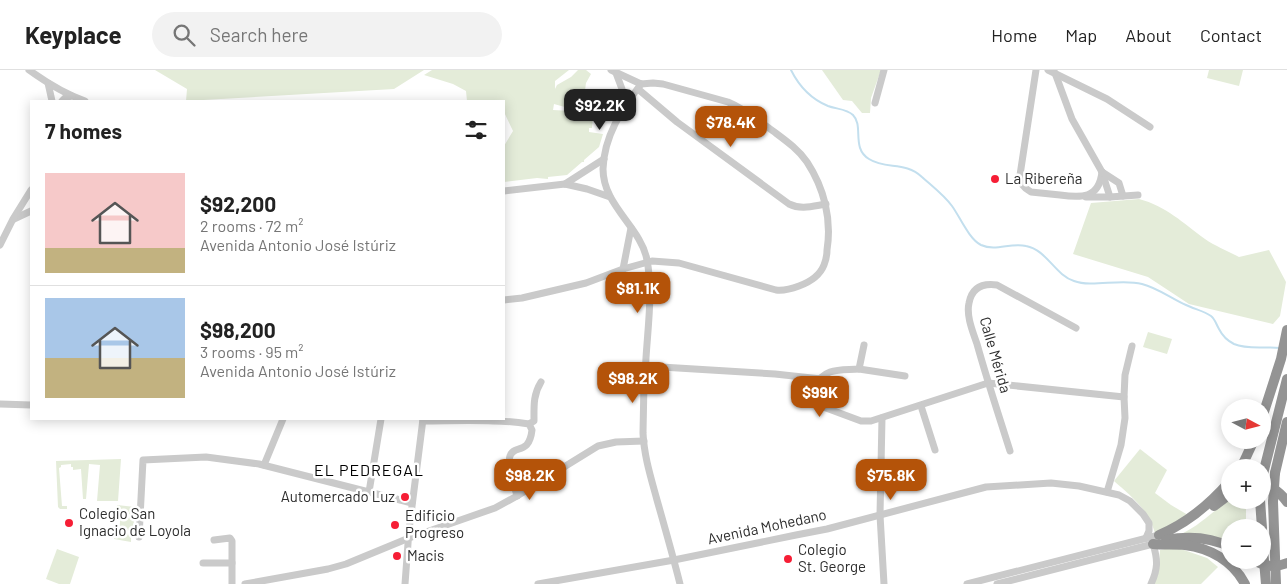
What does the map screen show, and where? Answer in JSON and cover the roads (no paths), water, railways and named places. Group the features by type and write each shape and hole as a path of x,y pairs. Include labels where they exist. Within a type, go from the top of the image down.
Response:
{"highway":[{"path":"1268,399 1281,359 1287,330"},
{"path":"1267,459 1287,379"},
{"path":"1276,584 1273,502 1275,473 1287,422"},
{"path":"1271,488 1283,496 1287,502"},
{"path":"1153,539 1179,526 1195,515 1221,491"},
{"path":"1153,539 1188,527 1221,499"},
{"path":"1153,539 1197,538 1221,543"},
{"path":"1153,539 1185,545 1216,554 1235,569 1245,584"},
{"path":"1271,566 1287,563"},
{"path":"1265,569 1266,584"}],"street":[{"path":"29,70 48,83 82,100"},
{"path":"875,103 884,70"},
{"path":"1036,70 1020,175 1021,182 1026,189 1031,192 1082,197 1138,195"},
{"path":"614,71 640,87 677,122 789,204 798,208 826,204"},
{"path":"614,71 622,89 621,112"},
{"path":"1052,72 1072,120 1102,172 1110,197"},
{"path":"1052,72 1108,99 1150,127"},
{"path":"48,83 52,100"},
{"path":"505,300 522,298 586,283 647,262 679,263 783,291 812,280 820,273 825,264 829,234 826,204 815,176 806,161 792,146 737,106 680,88 653,83 640,87 621,112 610,133 604,159 604,181 610,197 644,251 647,262 650,300 645,366 644,441 647,464 680,584"},
{"path":"63,100 72,96"},
{"path":"565,184 604,159"},
{"path":"1082,197 1094,191 1100,182 1102,172"},
{"path":"1102,172 1120,183 1123,196"},
{"path":"505,191 565,184 586,188 610,197"},
{"path":"0,244 30,192"},
{"path":"13,219 30,211"},
{"path":"623,269 631,228"},
{"name":"Calle Mérida","path":"1010,451 969,316 968,304 975,289 990,284 997,285 1076,328"},
{"path":"859,369 864,345"},
{"path":"1107,492 1121,445 1125,418 1125,375 1132,346"},
{"path":"645,366 775,374 821,379"},
{"path":"905,376 859,369 828,373 816,384 815,400 818,405 861,421 871,421 988,383 1124,397"},
{"path":"405,584 408,538 423,420 521,422 529,424 534,421 534,400 536,390 541,382"},
{"path":"0,404 30,405"},
{"path":"921,406 935,450"},
{"path":"882,418 880,515 884,584"},
{"path":"264,465 283,420"},
{"path":"369,492 381,420"},
{"path":"517,496 510,467 510,455 529,443 532,430 529,424"},
{"path":"245,584 346,564 408,538 489,510 517,496 598,446 616,442 644,441"},
{"path":"139,537 143,460 206,458 264,465 412,503"},
{"name":"Avenida Mohedano","path":"538,584 674,560 812,532 986,487 1051,483 1078,486 1119,495 1130,501 1143,514 1150,526 1149,531 1153,539 1157,560 1156,572 1151,584"},
{"path":"214,540 230,538 232,541 232,584"},
{"path":"966,584 1153,539"},
{"path":"997,584 1153,539"},
{"path":"203,563 232,563"}],"waterway":[{"path":"791,70 802,87 816,100 828,106 845,110 853,115 858,125 860,149 869,159 916,172 949,202 969,233 981,245 992,248 1015,245 1033,248 1040,252 1061,274 1081,283 1134,282 1148,286 1211,316 1223,336 1234,344 1245,347 1280,348"}],"place":[{"name":"La Ribereña","path":"995,179"},
{"name":"Automercado Luz","path":"405,497"},
{"name":"Colegio San Ignacio de Loyola","path":"69,523"},
{"name":"Edificio Progreso","path":"395,525"},
{"name":"Macis","path":"397,556"},
{"name":"Colegio St. George","path":"788,559"}],"district":[{"name":"EL PEDREGAL","path":"369,470"}]}
